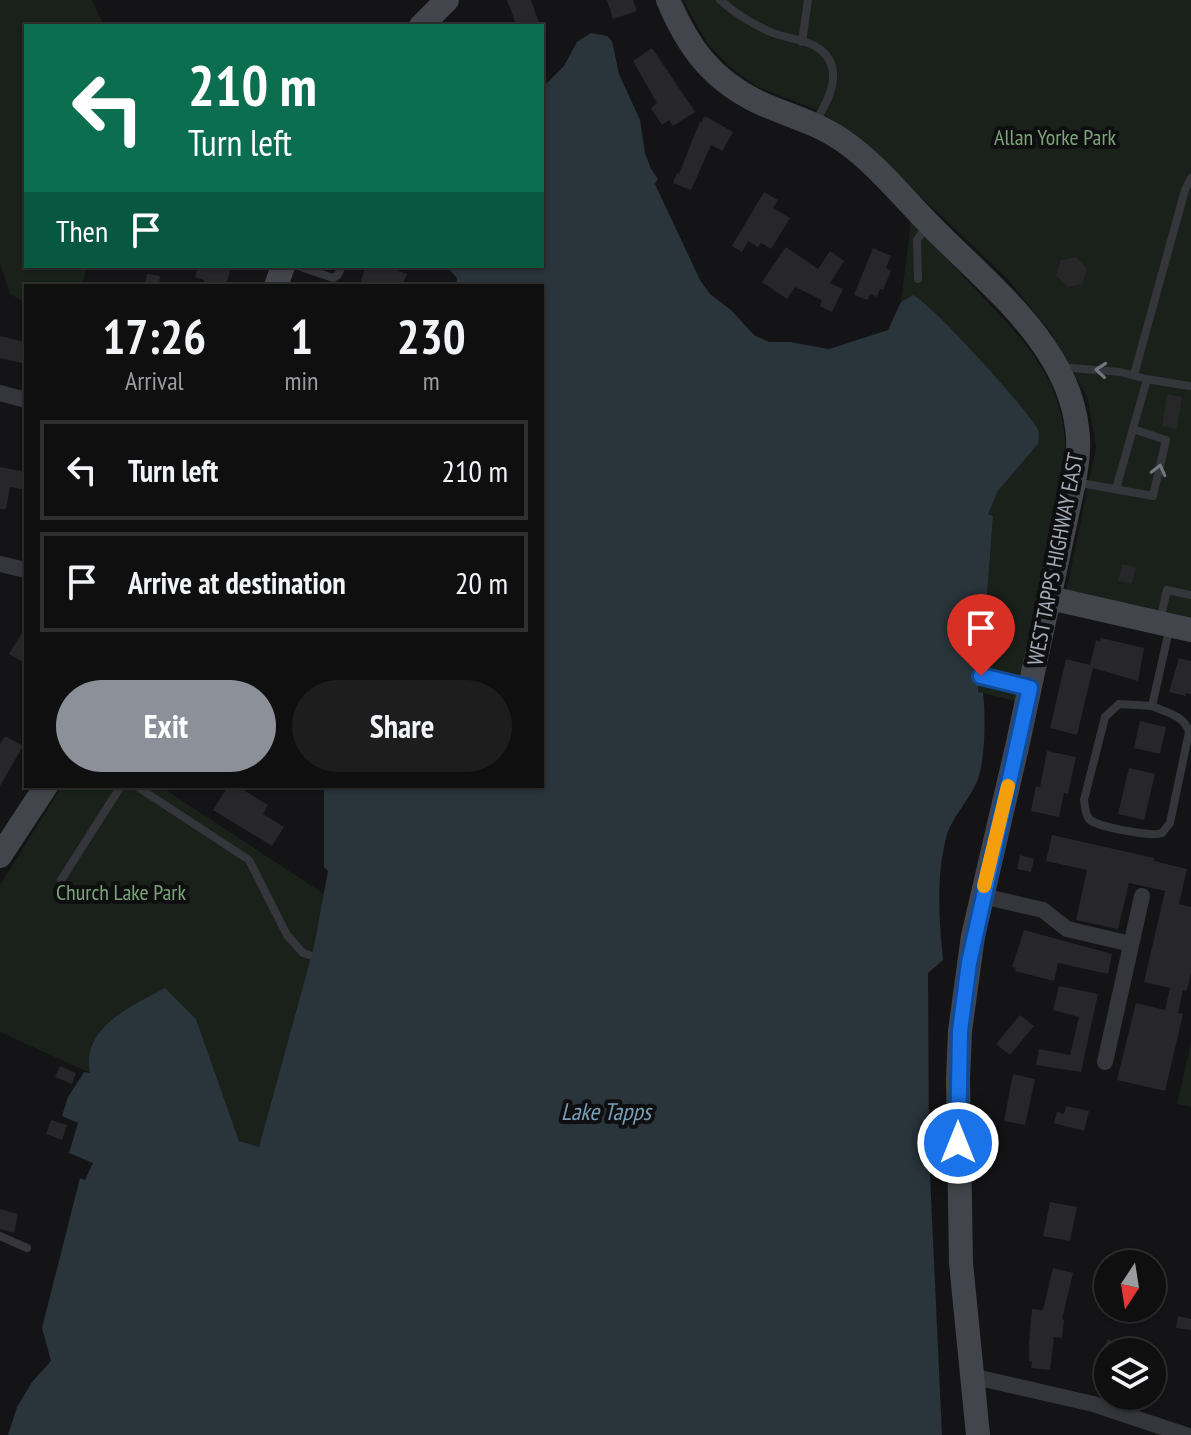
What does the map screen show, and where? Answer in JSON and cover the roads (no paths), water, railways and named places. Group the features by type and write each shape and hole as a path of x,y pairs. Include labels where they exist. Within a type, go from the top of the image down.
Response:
{"street":[{"path":"423,24 447,0"},
{"name":"WEST TAPPS HIGHWAY EAST","path":"668,0 682,33 698,57 713,72 758,102 813,123 855,149 1016,312 1055,366 1067,389 1077,426 1074,482 982,896 964,991 958,1079 961,1263 978,1435"},
{"path":"0,393 24,399"},
{"path":"0,564 24,570"},
{"path":"1050,598 1174,626"},
{"path":"0,856 45,788"},
{"path":"982,896 1043,910 1067,929 1131,944"},
{"path":"1105,1062 1142,896"},
{"path":"971,1376 1093,1404 1186,1435"}],"lane":[{"path":"720,0 756,24 814,45 824,54 833,73 826,105 813,123"},
{"path":"802,42 808,0"},
{"path":"1134,375 1185,190 1191,178"},
{"path":"918,279 917,240 929,224"},
{"path":"304,268 333,278 341,268"},
{"path":"1055,366 1134,375 1189,386"},
{"path":"1116,489 1147,379"},
{"path":"1074,482 1153,496 1166,440 1133,429"},
{"path":"1152,706 1174,626 1167,590 1191,595"},
{"path":"981,676 1030,688"},
{"path":"1119,704 1152,706 1180,719 1189,732 1170,823 1162,833 1151,835 1094,822 1086,813 1084,800 1105,717 1119,704"},
{"path":"61,880 120,788"},
{"path":"139,788 249,860 287,935 303,953 309,955"},
{"path":"0,1236 27,1248"}],"water":[{"name":"Lake Tapps","path":"591,33 607,36 612,41 619,74 640,120 645,153 658,179 655,184 700,280 710,294 731,310 754,335 769,342 790,342 829,349 888,330 901,302 913,295 977,356 1028,414 1038,431 1038,444 998,491 988,514 993,516 987,596 998,598 1006,616 990,645 980,674 978,692 983,693 984,713 982,760 975,787 952,822 946,838 940,884 943,960 928,973 929,1153 942,1435 8,1435 17,1407 32,1382 51,1361 42,1328 80,1178 85,1180 93,1163 69,1153 78,1123 62,1116 68,1097 84,1072 90,1073 89,1057 101,1031 124,1011 165,988 196,1019 239,1141 259,1147 314,946 328,871 324,867 324,788 544,788 544,284 456,284 457,278 449,269 544,268 544,86 564,66 577,42"}],"park label":[{"name":"Allan Yorke Park","path":"1055,137"},
{"name":"Church Lake Park","path":"121,892"}]}
